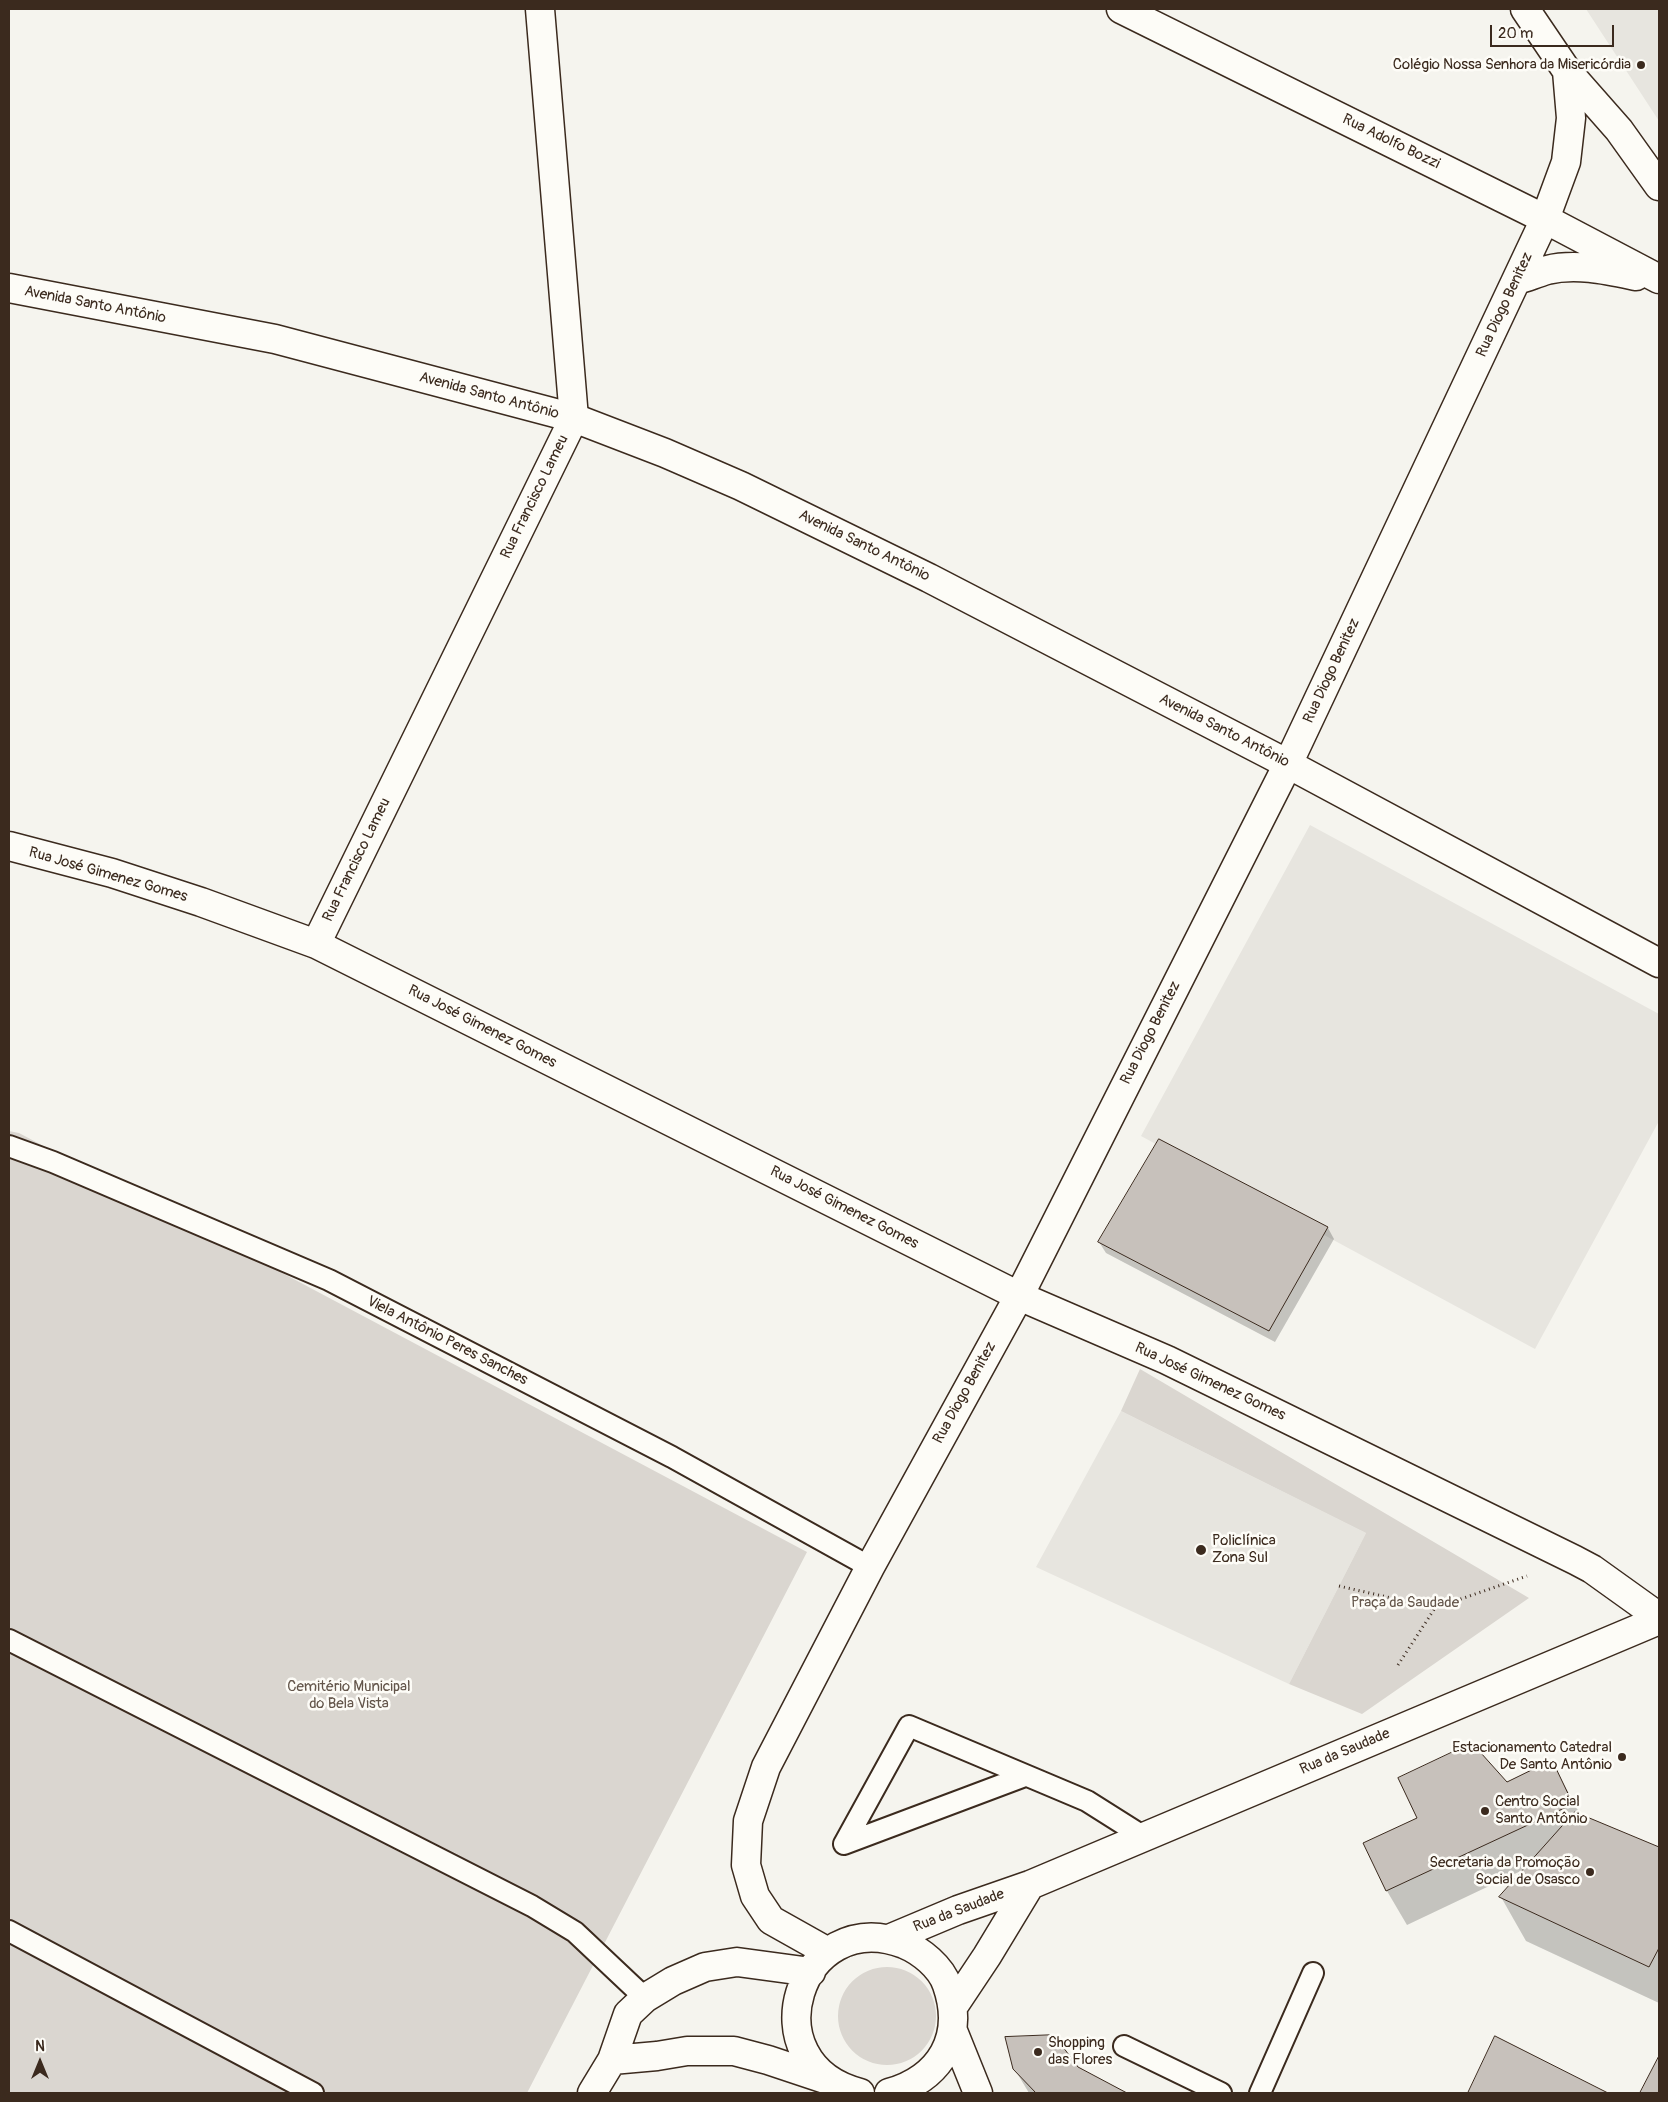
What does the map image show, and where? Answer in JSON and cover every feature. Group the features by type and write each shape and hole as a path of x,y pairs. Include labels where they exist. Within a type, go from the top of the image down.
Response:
{"street":[{"name":"Rua Francisco Lameu","path":"316,944 574,418 540,9"},
{"name":"Rua Adolfo Bozzi","path":"1121,9 1545,219 1659,280"},
{"path":"1525,9 1567,71 1620,130 1659,186"},
{"name":"Rua Diogo Benitez","path":"819,1962 771,1920 756,1896 746,1865 748,1821 766,1767 870,1567 1019,1296 1288,764 1517,280 1545,219 1566,162 1571,118 1567,71"},
{"path":"1517,280 1548,270 1580,267 1609,270 1659,280"},
{"name":"Avenida Santo Antônio","path":"9,288 275,339 574,418 665,453 741,486 929,578 1288,764 1659,963"},
{"name":"Rua José Gimenez Gomes","path":"9,846 112,873 201,902 316,944 1019,1296 1168,1360 1575,1560 1592,1569 1659,1618"},
{"name":"Rua da Saudade","path":"889,1939 958,1910 1030,1885 1659,1618"},
{"name":"Rua da Saudade","path":"890,2093 908,2088 929,2074 944,2054 953,2019 1030,1885"},
{"path":"830,2081 811,2063 799,2040 795,2014 800,1989 819,1962 846,1943 864,1938 889,1939 913,1948 932,1963 946,1983 953,2019 978,2093"},
{"path":"592,2093 612,2060 628,2014 645,1998 673,1980 705,1967 737,1962 819,1962"},
{"path":"612,2060 687,2051 734,2051 768,2060 830,2081 847,2090 860,2093"}],"lane":[{"name":"Viela Antônio Peres Sanches","path":"9,1146 53,1162 329,1280 672,1457 870,1567"},
{"path":"9,1640 532,1906 575,1932 645,1998"},
{"path":"1025,1776 844,1844 909,1726 1087,1801 1144,1837"},
{"path":"9,1931 313,2093"},
{"path":"1260,2093 1313,1973"},
{"path":"1124,2046 1221,2093"}],"path":[{"path":"1339,1586 1435,1608 1575,1560"},
{"path":"1398,1665 1435,1608"}],"shaded area":[{"name":"Colégio Nossa Senhora da Misericórdia","path":"1586,9 1659,9 1659,121"},
{"path":"1310,825 1659,1014 1659,1121 1535,1349 1141,1136"},
{"name":"Policlínica Zona Sul","path":"1121,1411 1366,1533 1289,1684 1036,1567"}],"green space":[{"name":"Cemitério Municipal do Bela Vista","path":"9,1131 19,1133 807,1552 527,2093 9,2093"},
{"name":"Praça da Saudade","path":"1140,1369 1529,1598 1362,1714 1289,1684 1366,1533 1121,1411"},
{"path":"887,1967 906,1971 921,1982 932,1997 936,2016 932,2035 921,2050 906,2061 887,2065 868,2061 853,2050 842,2035 838,2016 842,1997 853,1982 868,1971"}],"building":[{"path":"1159,1139 1328,1227 1269,1331 1098,1242"},
{"name":"Centro Social Santo Antônio","path":"1472,1743 1507,1782 1552,1760 1573,1804 1386,1891 1363,1843 1417,1818 1398,1778"},
{"name":"Secretaria da Promoção Social de Osasco","path":"1575,1812 1659,1847 1659,1948 1649,1967 1499,1897"},
{"name":"Shopping das Flores","path":"1054,2035 1078,2067 1127,2093 1036,2093 1013,2069 1005,2037"},
{"path":"1495,2036 1608,2093 1468,2093"},
{"path":"1659,2056 1659,2093 1640,2093"}],"place":[{"name":"Colégio Nossa Senhora da Misericórdia","path":"1641,65"},
{"name":"Policlínica Zona Sul","path":"1201,1550"},
{"name":"Estacionamento Catedral De Santo Antônio","path":"1622,1757"},
{"name":"Centro Social Santo Antônio","path":"1485,1811"},
{"name":"Secretaria da Promoção Social de Osasco","path":"1590,1872"},
{"name":"Shopping das Flores","path":"1038,2052"}]}
